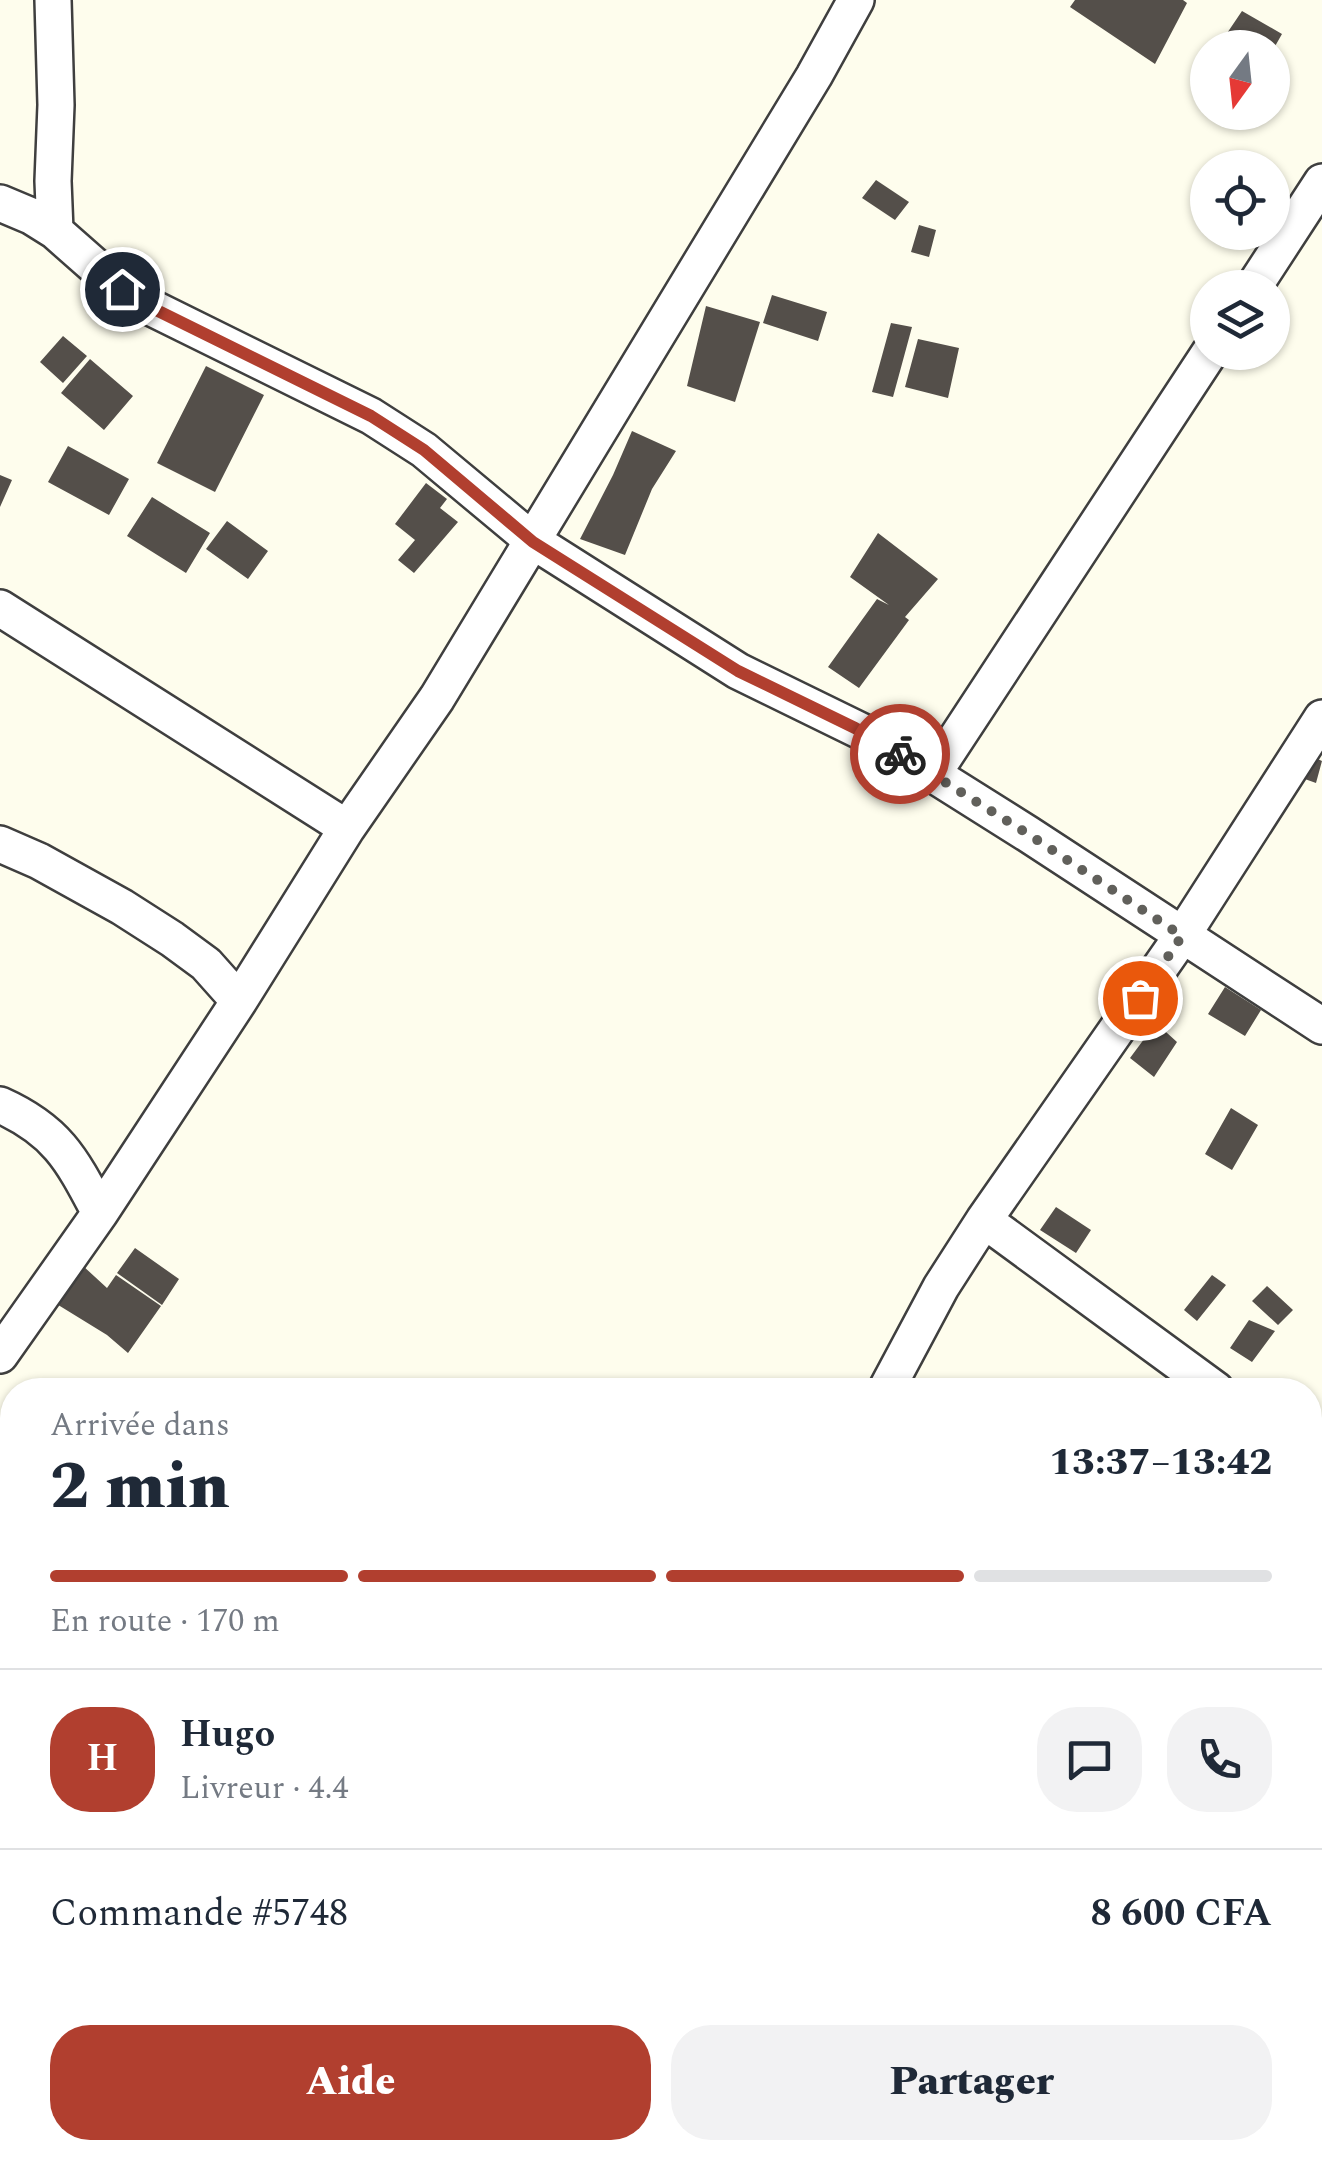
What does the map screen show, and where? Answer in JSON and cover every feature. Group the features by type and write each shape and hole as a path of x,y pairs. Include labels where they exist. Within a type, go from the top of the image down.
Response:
{"street":[{"path":"53,0 55,231"},
{"path":"0,1355 100,1213 348,828 437,698 814,76 856,0"},
{"path":"1265,270 1322,182"},
{"path":"0,203 55,231 138,301 384,424 424,450 533,542 738,671 877,740 1322,1026"},
{"path":"932,774 1198,370"},
{"path":"0,608 348,828"},
{"path":"892,1378 940,1288 984,1220 1182,936 1322,718"},
{"path":"0,844 40,861 172,939 206,964 239,1001"},
{"path":"0,1105 48,1134 72,1160 100,1213"},
{"path":"984,1220 1200,1378"}],"building":[{"path":"1075,0 1187,3 1155,64 1070,7"},
{"path":"1242,11 1275,30 1229,30"},
{"path":"876,180 909,202 895,220 862,198"},
{"path":"919,225 936,230 929,257 911,252"},
{"path":"772,295 827,312 818,341 763,323"},
{"path":"706,306 760,322 735,402 687,386"},
{"path":"891,323 912,327 893,397 872,392"},
{"path":"63,336 87,356 63,383 40,362"},
{"path":"918,339 959,348 948,398 905,387"},
{"path":"90,359 133,396 104,430 61,393"},
{"path":"206,366 264,395 215,492 157,463"},
{"path":"632,431 676,451 652,489 625,555 580,539"},
{"path":"68,446 129,479 109,515 48,482"},
{"path":"0,475 12,480 0,507"},
{"path":"426,483 447,499 440,508 458,522 414,573 398,560 415,540 395,524"},
{"path":"152,497 210,533 186,573 127,536"},
{"path":"227,521 268,551 248,579 206,549"},
{"path":"878,533 938,579 905,617 909,620 859,688 828,667 877,599 889,605 850,577"},
{"path":"1309,755 1322,761 1316,783 1302,778"},
{"path":"1225,987 1261,1010 1245,1036 1208,1014"},
{"path":"1156,1023 1177,1042 1154,1077 1130,1058"},
{"path":"1231,1108 1258,1125 1232,1170 1205,1154"},
{"path":"1056,1207 1091,1230 1076,1253 1040,1230"},
{"path":"135,1248 179,1279 162,1305 117,1273"},
{"path":"82,1265 107,1288 116,1275 161,1306 128,1353 55,1303"},
{"path":"1212,1275 1226,1285 1197,1321 1184,1310"},
{"path":"1267,1286 1293,1310 1278,1325 1252,1301"},
{"path":"1249,1320 1275,1331 1252,1362 1230,1348"}],"way so far":[{"path":"900,754 1182,936 1140,998"}],"route":[{"path":"122,289 138,301 371,416 424,450 533,542 738,671 900,754"}]}
